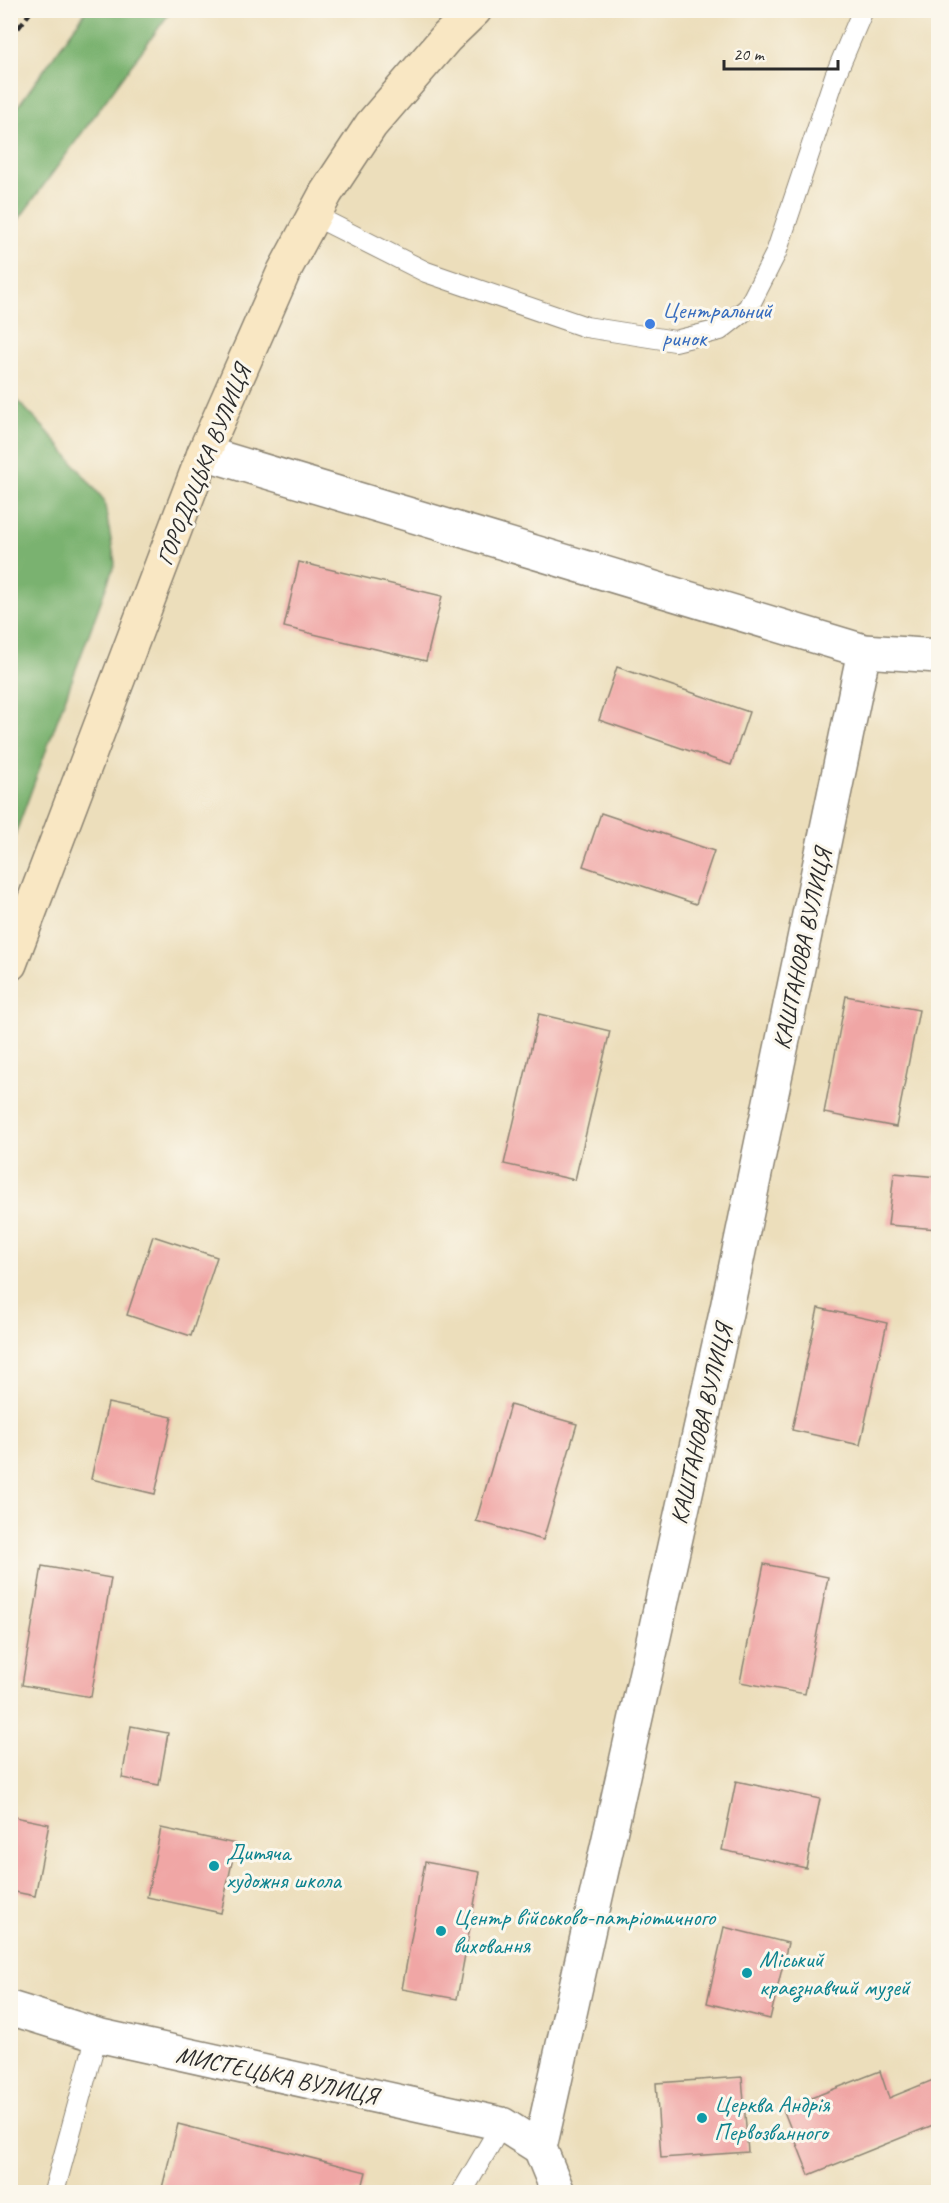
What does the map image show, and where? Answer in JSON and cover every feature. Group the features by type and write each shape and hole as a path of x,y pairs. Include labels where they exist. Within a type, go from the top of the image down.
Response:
{"main road":[{"name":"ГОРОДОЦЬКА ВУЛИЦЯ","path":"10,964 204,453 284,271 313,215 370,125 446,38 475,10"}],"street":[{"path":"204,453 864,651 939,656"},
{"name":"КАШТАНОВА ВУЛИЦЯ","path":"540,2148 726,1313 864,651"},
{"name":"МИСТЕЦЬКА ВУЛИЦЯ","path":"10,2008 97,2035 502,2124 540,2148"},
{"path":"540,2148 558,2193"}],"lane":[{"path":"313,215 426,272 586,327 675,340 720,330 748,308 776,253 835,76 863,10"},
{"path":"54,2193 97,2035"},
{"path":"462,2193 502,2124"}],"green space":[{"path":"86,11 171,11 11,230 11,116"},
{"path":"11,394 48,432 104,500 115,563 11,846"}],"building":[{"path":"299,562 442,596 426,661 284,627"},
{"path":"617,667 749,712 731,765 599,720"},
{"path":"601,813 714,851 696,904 583,866"},
{"path":"846,996 919,1010 896,1127 824,1113"},
{"path":"539,1014 610,1031 575,1180 504,1164"},
{"path":"894,1173 938,1177 938,1229 888,1225"},
{"path":"153,1236 217,1257 191,1336 127,1315"},
{"path":"818,1308 887,1323 860,1445 792,1430"},
{"path":"108,1403 172,1417 155,1494 91,1479"},
{"path":"510,1405 577,1424 543,1540 476,1521"},
{"path":"764,1564 828,1577 805,1694 740,1682"},
{"path":"42,1566 111,1578 91,1697 22,1685"},
{"path":"131,1726 168,1733 159,1785 122,1778"},
{"path":"736,1781 820,1799 806,1868 722,1850"},
{"path":"10,1816 49,1824 35,1896 10,1891"},
{"path":"161,1828 236,1844 221,1913 147,1897"},
{"name":"Центр військово-патріотичного виховання","path":"425,1862 480,1872 457,1999 402,1989"},
{"name":"Міський краєзнавчий музей","path":"724,1927 788,1943 770,2019 707,2003"},
{"path":"880,2071 889,2098 938,2078 938,2123 809,2175 783,2109"},
{"name":"Церква Андрія Первозванного","path":"742,2077 748,2152 661,2158 656,2083"},
{"path":"178,2124 366,2172 361,2192 161,2192"}],"railway":[{"path":"10,39 32,10"}],"place":[{"name":"Центральний ринок","path":"650,324"},
{"name":"Дитяча художня школа","path":"214,1866"},
{"name":"Центр військово-патріотичного виховання","path":"441,1931"},
{"name":"Міський краєзнавчий музей","path":"747,1973"},
{"name":"Церква Андрія Первозванного","path":"702,2118"}]}
